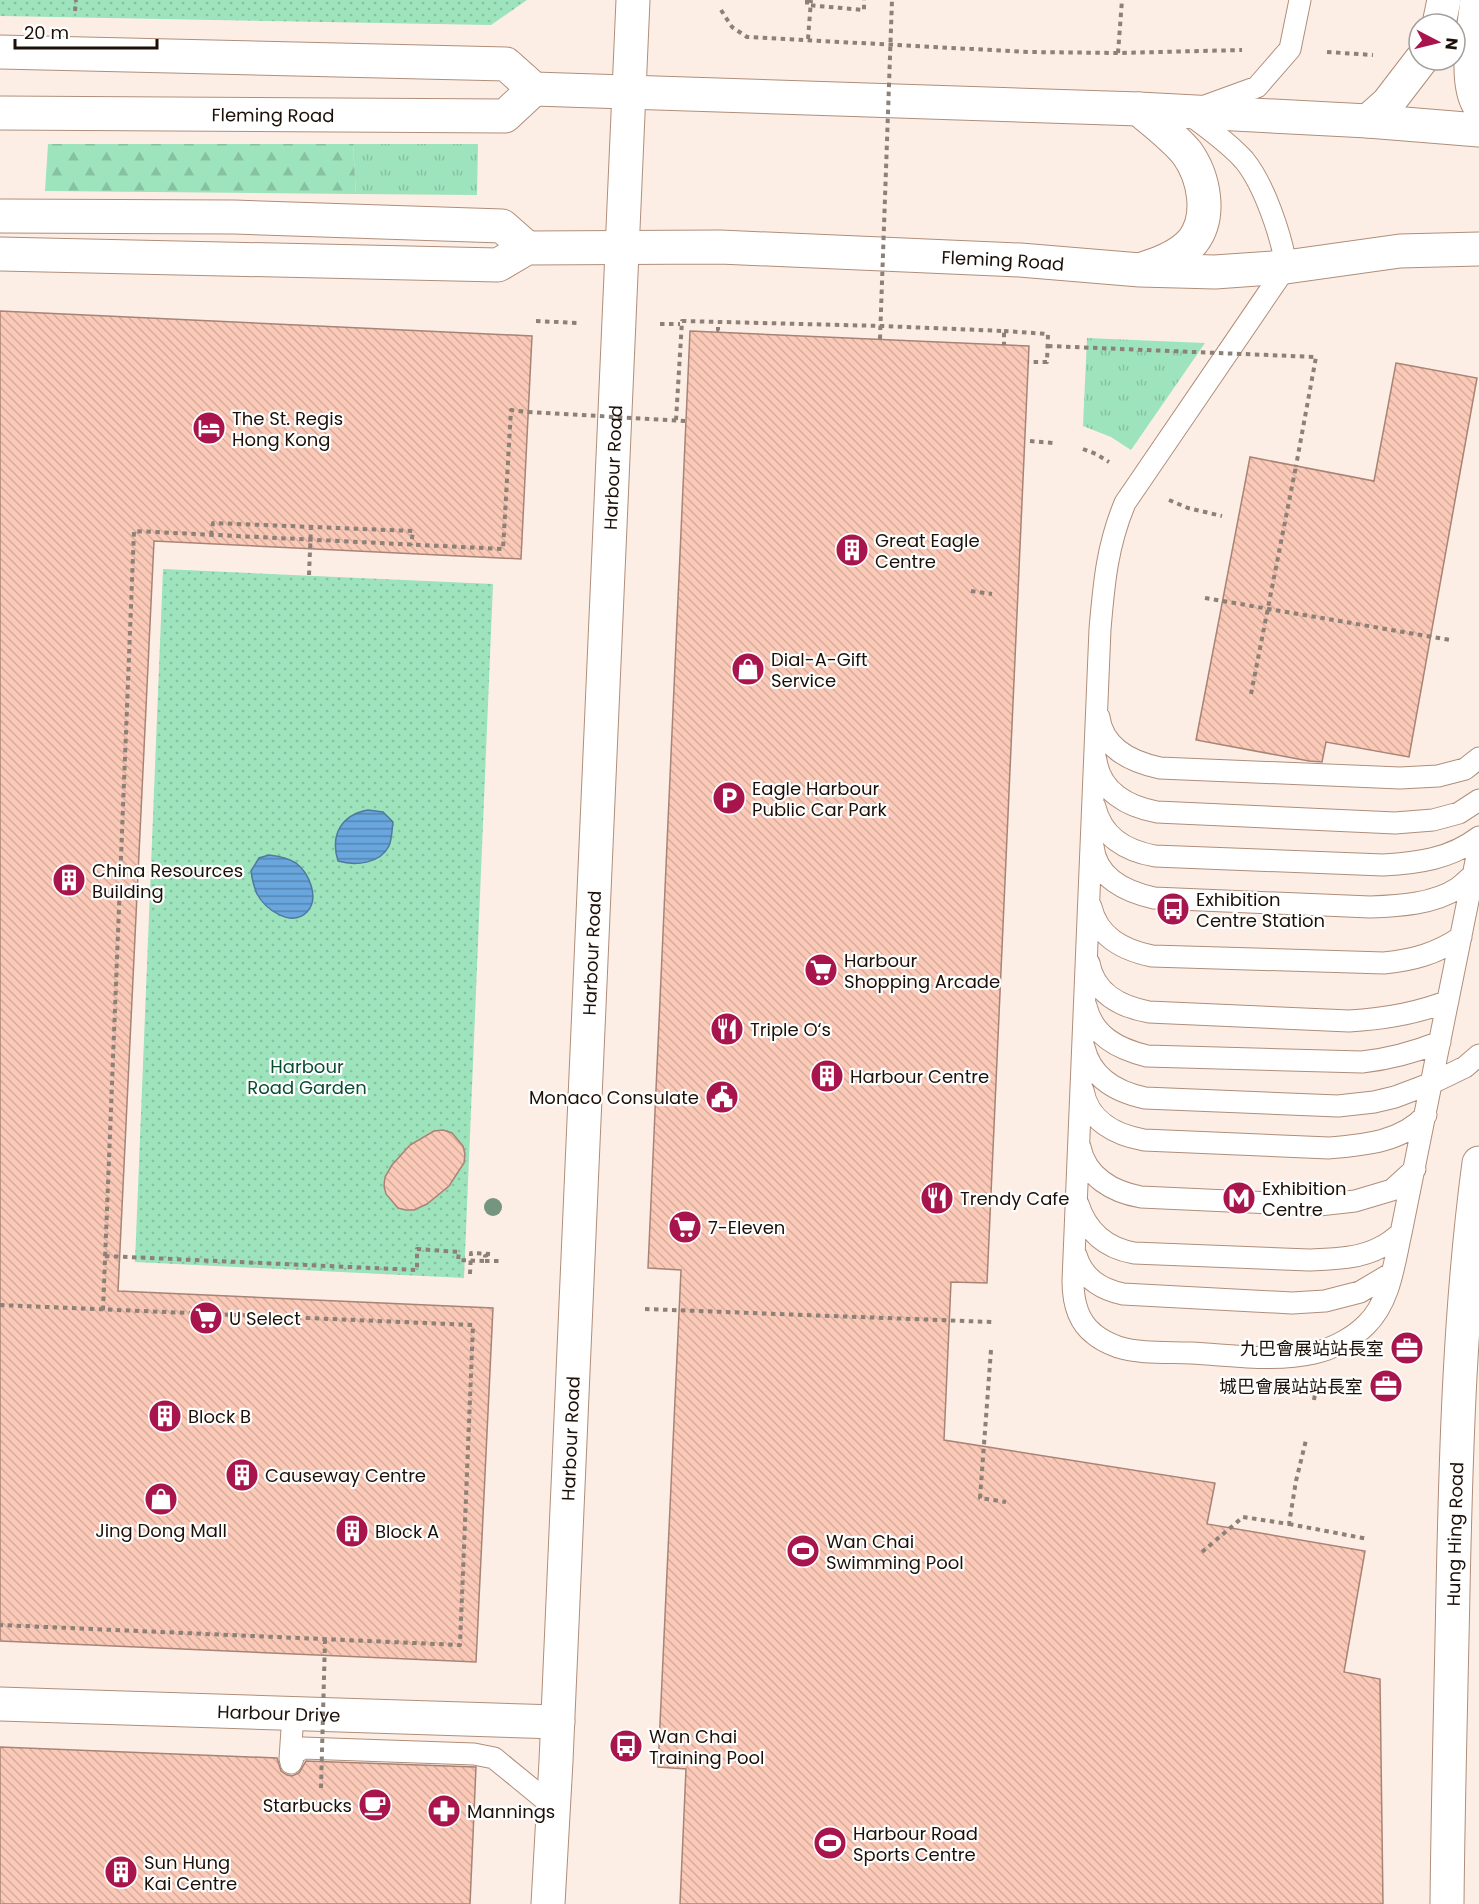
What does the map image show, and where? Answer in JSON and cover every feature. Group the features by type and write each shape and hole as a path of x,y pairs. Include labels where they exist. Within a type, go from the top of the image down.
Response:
{"main road":[{"name":"Harbour Road","path":"548,1904 558,1722 633,0"},
{"path":"1477,0 1471,63 1476,100 1479,105"},
{"path":"0,52 506,63 534,89 1139,109 1368,121 1479,130"},
{"path":"1368,121 1388,103 1411,72"},
{"name":"Fleming Road","path":"0,113 505,116 534,89"},
{"path":"1139,109 1187,154 1204,194 1201,225 1193,240 1181,252 1169,259 1140,270"},
{"path":"0,216 234,217 502,226 527,248 498,265 0,254"},
{"name":"Fleming Road","path":"527,248 720,247 1020,260 1140,270 1215,272 1286,267 1400,251 1479,249"},
{"name":"Hung Hing Road","path":"1447,1904 1456,1434 1463,1329 1479,1163"},
{"name":"Harbour Drive","path":"0,1704 558,1722"}],"lane":[{"path":"1187,112 1257,87 1290,49 1300,0"},
{"path":"1187,112 1245,162 1258,183 1277,227 1286,267 1125,503 1116,524 1105,568 1091,829 1074,1250 1075,1303 1083,1322 1093,1333 1105,1341 1135,1350 1280,1358 1316,1353 1342,1342 1366,1326 1386,1295 1392,1273 1479,846"},
{"path":"1097,699 1102,731 1112,745 1130,759 1160,768 1400,778 1438,776 1465,769 1479,758"},
{"path":"1096,742 1100,775 1112,791 1134,806 1157,812 1395,823 1434,820 1459,813 1479,800"},
{"path":"1093,787 1093,800 1098,819 1110,836 1126,847 1155,856 1406,864 1429,861 1448,855 1466,847 1479,837"},
{"path":"1091,829 1093,852 1102,870 1124,889 1154,898 1370,907 1397,906 1441,896 1458,888 1473,875"},
{"path":"1089,887 1091,909 1100,928 1122,947 1152,956 1384,963 1427,956 1446,948 1461,938"},
{"path":"1087,943 1089,965 1098,985 1111,999 1133,1010 1349,1021 1372,1020 1427,1009 1448,1001"},
{"path":"1086,987 1085,998 1089,1016 1101,1035 1117,1046 1147,1056 1362,1062 1417,1051 1440,1042"},
{"path":"1084,1029 1086,1055 1094,1070 1115,1089 1145,1098 1338,1106 1374,1102 1432,1083 1465,1067 1479,1055"},
{"path":"1082,1072 1084,1094 1092,1113 1098,1120 1114,1132 1144,1140 1344,1147 1390,1138 1408,1131 1426,1115"},
{"path":"1079,1128 1084,1160 1096,1176 1111,1188 1141,1197 1319,1205 1355,1201 1392,1190 1415,1169"},
{"path":"1077,1197 1083,1218 1094,1233 1116,1249 1134,1254 1337,1259 1383,1247 1401,1233"},
{"path":"1074,1250 1081,1268 1092,1282 1110,1292 1123,1294 1292,1303 1325,1301 1360,1292 1392,1273"},
{"path":"293,1714 290,1761 295,1753 303,1748 474,1754 494,1758 554,1807"}],"path":[{"path":"809,0 807,5 864,10 864,0"},
{"path":"808,39 809,0"},
{"path":"880,339 892,0"},
{"path":"1118,53 1122,0"},
{"path":"721,10 732,27 747,37 1028,52 1118,53 1290,49 1379,55"},
{"path":"676,420 682,321 720,326 882,326 1048,334 1047,362 1028,362"},
{"path":"1004,331 1004,345"},
{"path":"1048,346 1316,357 1251,694"},
{"path":"103,1310 134,531 503,549 511,411 685,422"},
{"path":"1029,441 1053,443"},
{"path":"1083,450 1096,454 1114,465"},
{"path":"1166,498 1188,508 1222,516"},
{"path":"211,535 213,523 413,531 411,545"},
{"path":"309,575 310,526"},
{"path":"971,591 992,594"},
{"path":"1205,598 1450,640"},
{"path":"136,890 150,891"},
{"path":"105,1256 417,1270 417,1250 459,1252 458,1260 502,1261"},
{"path":"470,1274 471,1253 490,1254 485,1256 485,1261"},
{"path":"0,1305 473,1325 460,1645 0,1625"},
{"path":"645,1309 992,1322"},
{"path":"991,1350 981,1498 1006,1502"},
{"path":"1316,1388 1343,1392"},
{"path":"1289,1524 1306,1440"},
{"path":"1202,1552 1243,1516 1368,1539"},
{"path":"321,1788 325,1640"}],"green space":[{"path":"0,0 527,0 491,25 0,16"},
{"path":"48,144 353,144 356,194 45,191"},
{"path":"353,144 478,144 477,195 356,194"},
{"path":"1087,338 1205,343 1131,450 1111,437 1083,426"},
{"name":"Harbour Road Garden","path":"163,569 493,584 464,1278 135,1262"}],"water":[{"path":"368,810 383,812 393,822 389,846 380,857 373,860 359,863 338,861 336,843 340,828 351,816"},
{"path":"269,855 296,863 309,879 313,900 307,912 301,916 294,918 279,915 272,911 257,894 251,871 259,858"}],"building":[{"path":"0,311 532,336 521,559 154,541 118,1291 493,1308 476,1662 0,1641"},
{"path":"690,331 1029,346 987,1283 951,1282 944,1440 1215,1483 1207,1524 1365,1551 1344,1672 1380,1679 1383,1904 680,1904 686,1769 658,1767 681,1270 648,1268"},
{"path":"1396,363 1477,378 1409,757 1326,742 1322,762 1309,761 1196,740 1250,457 1374,481"},
{"path":"443,1130 452,1133 463,1146 464,1163 449,1186 427,1204 414,1210 398,1208 386,1194 385,1177 392,1165 410,1145 434,1131"},
{"path":"0,1747 277,1758 281,1771 292,1776 299,1773 306,1761 476,1767 470,1904 0,1904"}],"place":[{"name":"The St. Regis Hong Kong","path":"209,428"},
{"name":"Great Eagle Centre","path":"852,550"},
{"name":"Dial-A-Gift Service","path":"748,669"},
{"name":"Eagle Harbour Public Car Park","path":"729,798"},
{"name":"China Resources Building","path":"69,880"},
{"name":"Exhibition Centre Station","path":"1173,909"},
{"name":"Harbour Shopping Arcade","path":"821,970"},
{"name":"Triple O‘s","path":"727,1029"},
{"name":"Harbour Centre","path":"827,1076"},
{"name":"Monaco Consulate","path":"722,1097"},
{"name":"Trendy Cafe","path":"937,1198"},
{"name":"Exhibition Centre","path":"1239,1198"},
{"name":"7-Eleven","path":"685,1227"},
{"name":"U Select","path":"206,1318"},
{"name":"九巴會展站站長室","path":"1407,1348"},
{"name":"城巴會展站站長室","path":"1386,1386"},
{"name":"Block B","path":"165,1416"},
{"name":"Causeway Centre","path":"242,1475"},
{"name":"Jing Dong Mall","path":"161,1499"},
{"name":"Block A","path":"352,1531"},
{"name":"Wan Chai Swimming Pool","path":"803,1551"},
{"name":"Wan Chai Training Pool","path":"626,1746"},
{"name":"Starbucks","path":"375,1805"},
{"name":"Mannings","path":"444,1811"},
{"name":"Harbour Road Sports Centre","path":"830,1843"},
{"name":"Sun Hung Kai Centre","path":"121,1872"}]}
